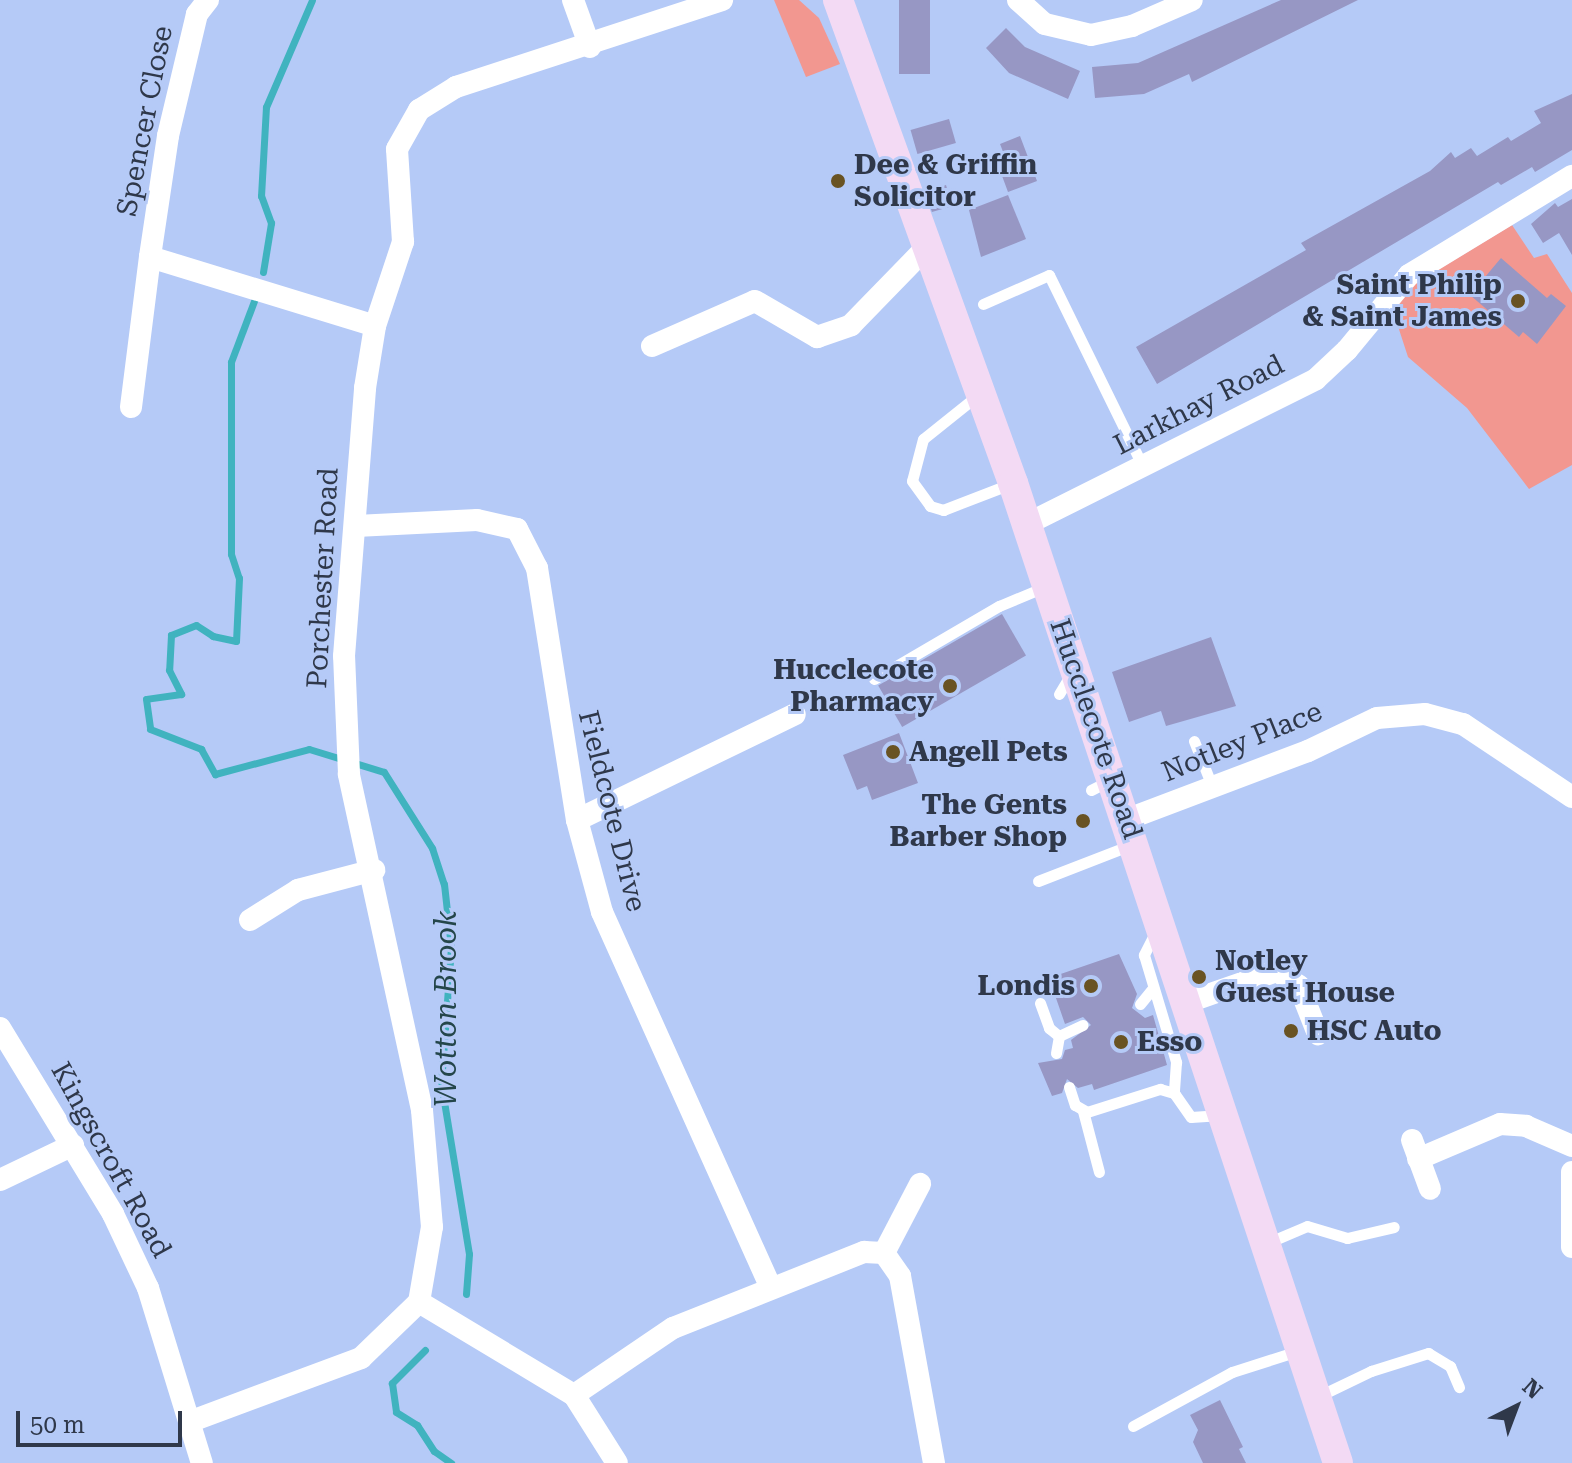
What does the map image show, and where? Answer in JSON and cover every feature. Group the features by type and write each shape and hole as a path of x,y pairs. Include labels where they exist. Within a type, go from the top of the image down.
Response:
{"street":[{"name":"Spencer Close","path":"131,407 168,136 197,14 208,0"},
{"path":"573,0 590,47"},
{"name":"Porchester Road","path":"419,1302 432,1227 422,1110 374,870 348,761 344,656 365,388 375,326 403,242 397,149 419,110 456,87 590,47 722,0"},
{"name":"Hucclecote Road","path":"838,0 1048,586 1075,668 1102,784 1132,831 1263,1245 1338,1463"},
{"path":"1018,0 1045,24 1091,35 1132,26 1192,0"},
{"name":"Larkhay Road","path":"1027,524 1316,379 1347,350 1409,275 1572,176"},
{"path":"652,346 755,301 817,337 840,329 878,303 926,248"},
{"name":"Spencer Close","path":"150,257 375,326"},
{"name":"Fieldcote Drive","path":"356,526 477,520 517,529 537,568 577,820 602,912 771,1288"},
{"path":"577,820 795,714"},
{"name":"Notley Place","path":"1132,831 1212,786 1377,718 1425,714 1463,724 1572,797"},
{"path":"250,920 298,890 374,870"},
{"path":"1185,1003 1277,971 1299,986 1318,1034"},
{"name":"Kingscroft Road","path":"0,1028 113,1214 148,1288 202,1463"},
{"path":"1430,1189 1415,1150 1500,1124 1526,1126 1572,1146"},
{"path":"0,1180 73,1145"},
{"path":"1572,1172 1572,1247"},
{"path":"884,1253 920,1184"},
{"path":"574,1395 673,1328 864,1252 884,1253"},
{"path":"884,1253 900,1276 934,1463"},
{"path":"189,1422 361,1358 419,1302 574,1395 617,1463"}],"lane":[{"path":"983,304 1049,275 1143,467"},
{"path":"978,395 923,439 912,481 930,506 943,510 1013,483"},
{"path":"874,679 999,606 1048,586"},
{"path":"1059,694 1075,668"},
{"path":"1194,741 1212,786"},
{"path":"1038,881 1132,831"},
{"path":"1163,927 1154,933 1144,955 1176,1062 1174,1093"},
{"path":"1140,1004 1153,988"},
{"path":"1040,1003 1049,1028 1059,1036"},
{"path":"1059,1036 1083,1025"},
{"path":"1056,1053 1059,1036"},
{"path":"1069,1087 1083,1111 1099,1172"},
{"path":"1083,1111 1160,1089 1174,1093 1191,1117 1221,1115"},
{"path":"1263,1245 1307,1226 1347,1238 1394,1227"},
{"path":"1133,1426 1232,1372 1298,1350"},
{"path":"1315,1398 1420,1354 1444,1359 1459,1387"}],"shaded area":[{"path":"774,0 799,0 819,18 840,64 806,77"},
{"path":"1512,225 1534,258 1547,254 1572,293 1572,465 1529,489 1467,408 1408,357 1393,311 1403,291"}],"building":[{"path":"899,0 930,0 930,74 899,74"},
{"path":"1281,0 1358,0 1192,82 1189,74 1144,94 1095,98 1092,67 1138,63"},
{"path":"1006,28 1025,47 1080,71 1068,99 1009,73 986,48"},
{"path":"1572,94 1572,150 1535,172 1532,167 1501,185 1498,182 1157,384 1136,347 1306,250 1301,243 1430,171 1451,152 1455,158 1471,148 1477,156 1508,137 1511,141 1541,123 1534,111"},
{"path":"949,119 956,143 917,154 911,130"},
{"path":"1020,136 1037,181 1008,192 998,165 1007,162 1000,144"},
{"path":"946,185 952,206 932,212 926,191"},
{"path":"1008,195 1026,239 981,257 969,210"},
{"path":"1572,199 1572,255 1559,233 1543,243 1531,224 1555,203 1558,207"},
{"name":"Saint Philip & Saint James","path":"1501,258 1547,298 1551,294 1566,306 1537,344 1523,332 1519,337 1470,295"},
{"path":"1002,614 1026,656 902,727 878,686"},
{"path":"1211,637 1236,706 1166,726 1161,711 1129,722 1112,672"},
{"path":"899,733 918,783 872,800 867,786 857,790 843,755"},
{"path":"1119,954 1137,994 1132,1008 1145,1018 1153,1015 1167,1065 1094,1090 1092,1084 1078,1088 1067,1079 1062,1093 1052,1096 1038,1063 1062,1059 1065,1050 1073,1048 1071,1040 1091,1025 1083,1017 1065,1024 1049,978"},
{"path":"1220,1400 1243,1447 1239,1449 1246,1463 1203,1463 1193,1442 1198,1430 1190,1415"}],"waterway":[{"name":"Wotton Brook","path":"263,272 271,223 261,196 266,107 312,0"},
{"name":"Wotton Brook","path":"254,301 231,362 231,554 239,578 236,641 213,636 196,625 171,635 169,670 181,694 146,699 150,729 201,749 215,774 309,749 384,772 432,848 444,884 451,947 441,1083 469,1254 466,1294"},
{"name":"Wotton Brook","path":"425,1350 392,1383 396,1412 417,1425 434,1451 451,1463"}],"place":[{"name":"Dee & Griffin Solicitor","path":"838,181"},
{"name":"Saint Philip & Saint James","path":"1518,301"},
{"name":"Hucclecote Pharmacy","path":"950,686"},
{"name":"Angell Pets","path":"893,752"},
{"name":"The Gents Barber Shop","path":"1083,821"},
{"name":"Notley Guest House","path":"1199,977"},
{"name":"Londis","path":"1091,986"},
{"name":"HSC Auto","path":"1291,1031"},
{"name":"Esso","path":"1121,1042"}]}
